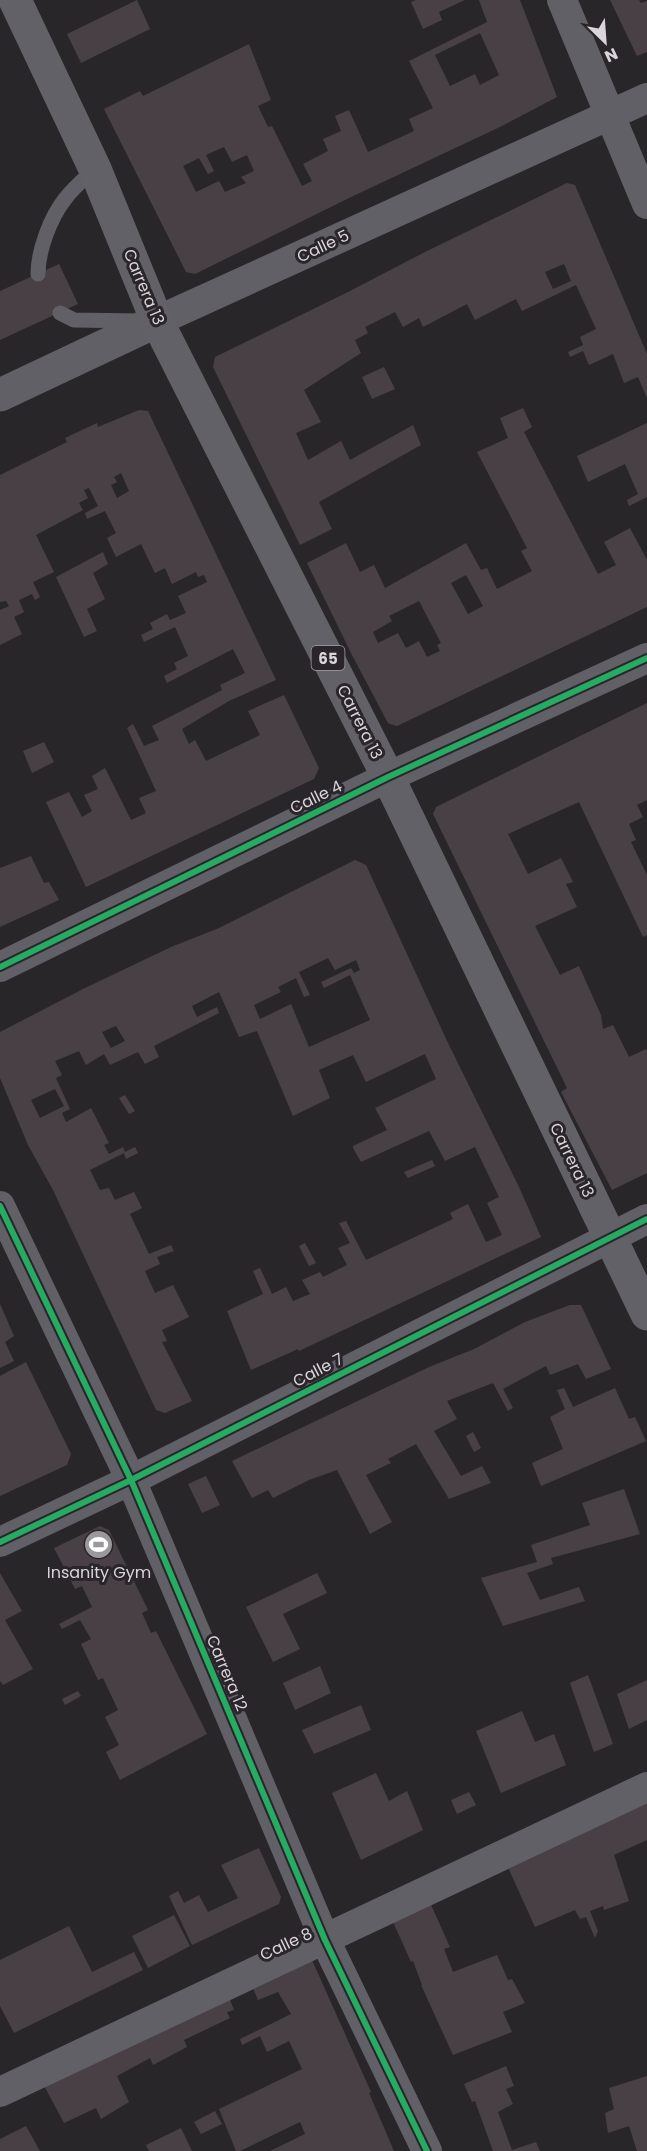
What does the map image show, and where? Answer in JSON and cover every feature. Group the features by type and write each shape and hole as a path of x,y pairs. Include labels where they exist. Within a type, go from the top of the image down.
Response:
{"main road":[{"name":"Carrera 13","path":"15,0 95,169 157,321 388,777 647,1314"}],"street":[{"path":"562,0 647,204"},
{"name":"Calle 5","path":"0,395 647,98"},
{"name":"Calle 4","path":"0,967 388,777 647,658"},
{"name":"Carrera 12","path":"0,1206 131,1480 326,1940 427,2151"},
{"name":"Calle 7","path":"0,1542 131,1480 647,1219"},
{"name":"Calle 8","path":"0,2092 647,1787"}],"lane":[{"path":"38,274 38,260 42,244 64,199 95,169"},
{"path":"60,313 74,320 157,321"}],"building":[{"path":"137,0 150,29 81,63 67,34"},
{"path":"416,0 465,0 439,12 442,20 423,29 411,2"},
{"path":"479,0 520,0 557,97 502,126 195,274 186,272 104,109 140,91 143,96 249,44 271,100 258,106 268,127 272,126 302,186 312,181 303,164 328,151 323,139 341,131 335,116 349,110 368,152 414,131 409,119 433,108 409,61 487,22","holes":["480,33 499,75 480,85 475,74 450,86 435,55","224,147 232,162 247,155 254,171 241,177 246,183 225,192 219,181 196,192 183,166 199,158 208,174 214,171 206,155"]},
{"path":"610,0 639,0 641,3 647,1 647,52 637,56"},
{"path":"567,183 575,185 647,354 647,398 638,377 624,383 613,354 589,365 583,351 570,357 568,352 583,345 580,337 596,329 576,285 522,311 516,299 475,320 467,304 423,327 419,318 403,327 395,312 365,327 368,333 355,340 361,353 304,390 321,422 296,433 308,460 341,441 350,460 413,425 421,445 319,502 332,529 300,545 213,367 215,357","holes":["564,264 571,281 553,289 545,272"]},
{"path":"59,264 78,304 0,340 0,291"},
{"path":"384,367 395,389 372,399 362,377"},
{"path":"523,408 532,427 524,432 598,574 616,565 604,542 630,528 647,560 647,607 397,726 390,724 352,655 307,563 346,543 360,572 374,565 385,588 466,543 481,570 487,568 497,589 532,571 521,551 527,548 477,452 508,438 500,418","holes":["466,575 483,606 468,614 451,583","419,601 441,643 437,645 440,651 427,657 419,641 406,648 398,633 378,643 373,632 392,621 389,616"]},
{"path":"139,410 148,411 276,680 229,701 182,729 189,744 195,740 206,761 260,735 248,711 284,695 319,768 314,779 86,887 46,802 69,792 82,817 92,811 84,795 98,789 92,776 105,768 131,820 146,813 139,798 156,791 127,728 133,724 144,746 159,740 152,726 222,690 220,685 245,673 233,649 167,683 164,676 177,669 174,663 188,656 175,627 144,642 141,635 153,629 150,623 167,614 170,620 186,613 178,596 207,582 204,575 198,577 196,572 172,584 165,568 155,573 141,544 116,557 107,538 116,533 105,511 87,519 85,513 98,506 89,488 84,490 88,498 79,503 83,510 36,535 54,572 33,582 40,597 35,600 32,594 19,600 24,612 14,617 22,634 0,645 0,610 9,606 6,601 0,602 0,475 67,442 65,438 97,423 98,427","holes":["121,473 129,491 117,498 111,485 117,482 114,477"]},
{"path":"647,423 647,497 629,506 627,500 638,494 625,464 588,482 577,456"},
{"path":"103,552 108,564 93,573 105,599 87,609 97,631 84,637 56,577"},
{"path":"647,703 647,800 637,805 643,817 629,824 636,840 631,842 647,875 647,935 643,937 579,802 508,834 528,874 561,858 573,882 566,884 577,907 535,926 560,975 579,966 601,1015 603,1029 613,1025 629,1057 646,1049 647,1051 647,1173 612,1190 561,1092 567,1088 433,814 436,807"},
{"path":"44,742 54,762 32,773 23,751"},
{"path":"31,856 44,883 49,882 59,900 0,927 0,868"},
{"path":"355,860 366,865 541,1237 299,1351 298,1349 251,1370 227,1311 263,1294 253,1271 260,1268 272,1294 286,1287 293,1301 310,1294 302,1280 320,1272 323,1277 347,1265 338,1248 350,1243 339,1223 346,1221 366,1260 453,1219 450,1213 468,1204 486,1242 502,1235 487,1203 499,1197 475,1147 445,1161 429,1131 361,1162 353,1148 387,1130 375,1108 436,1079 425,1054 366,1082 353,1055 319,1070 330,1098 293,1116 257,1031 239,1037 219,992 192,1006 197,1017 217,1007 219,1013 154,1046 159,1057 145,1064 138,1052 110,1065 104,1054 86,1065 79,1051 55,1061 62,1075 56,1078 70,1109 62,1113 66,1122 91,1108 109,1143 104,1145 109,1154 123,1147 125,1152 135,1147 138,1153 126,1159 124,1153 90,1170 100,1190 109,1188 115,1200 134,1192 142,1208 130,1214 149,1254 171,1245 174,1251 157,1257 160,1264 145,1271 155,1293 173,1285 189,1317 162,1330 167,1341 162,1342 192,1401 165,1413 156,1410 53,1190 28,1145 0,1078 0,1032 171,947 219,928","holes":["328,958 335,970 356,960 360,970 354,973 351,968 321,982 324,988 350,975 370,1020 309,1047 291,1004 260,1019 254,1005 281,992 278,987 296,978 304,997 310,995 299,972","116,1026 125,1041 111,1048 102,1032","55,1089 64,1106 40,1118 31,1100"]},
{"path":"125,1095 135,1111 129,1114 119,1098"},
{"path":"432,1160 435,1166 408,1178 404,1172"},
{"path":"305,1243 316,1263 309,1266 299,1246"},
{"path":"0,1304 14,1336 5,1342 14,1361 0,1368"},
{"path":"570,1305 581,1305 611,1369 586,1379 578,1364 550,1375 546,1366 503,1389 513,1408 508,1411 493,1383 447,1401 457,1419 434,1431 461,1476 482,1466 491,1483 449,1499 416,1444 388,1459 391,1463 366,1475 392,1522 370,1534 337,1470 309,1480 273,1498 268,1490 252,1498 232,1461 429,1367 474,1349 525,1322"},
{"path":"26,1362 71,1454 67,1465 0,1496 0,1376"},
{"path":"564,1388 573,1407 615,1388 629,1419 635,1417 646,1441 541,1486 532,1463 563,1449 550,1417 565,1409 557,1390"},
{"path":"473,1432 481,1448 474,1452 466,1436"},
{"path":"206,1476 220,1505 202,1513 188,1484"},
{"path":"624,1489 640,1534 551,1558 553,1564 527,1573 540,1600 579,1587 585,1601 503,1626 481,1578 537,1562 531,1545 590,1525 582,1503"},
{"path":"100,1526 109,1530 148,1610 142,1613 151,1633 156,1631 207,1734 120,1780 106,1752 119,1745 105,1717 118,1710 103,1678 98,1680 81,1644 91,1639 80,1620 62,1629 59,1624 92,1607 82,1586 75,1589 54,1548"},
{"path":"0,1573 22,1611 5,1620 33,1669 3,1685 0,1681"},
{"path":"317,1573 327,1593 283,1614 300,1649 273,1662 246,1607"},
{"path":"320,1666 331,1693 295,1710 283,1683"},
{"path":"588,1675 613,1744 594,1752 570,1683"},
{"path":"647,1680 647,1720 629,1729 617,1694"},
{"path":"78,1691 81,1696 65,1705 62,1699"},
{"path":"361,1705 371,1730 314,1754 302,1730"},
{"path":"522,1711 535,1742 554,1734 566,1765 501,1793 476,1731"},
{"path":"376,1773 389,1801 407,1791 423,1830 361,1860 332,1793"},
{"path":"469,1792 476,1805 457,1814 451,1800"},
{"path":"647,1800 647,1840 614,1855 629,1901 604,1910 603,1906 590,1911 598,1931 595,1938 586,1917 580,1919 575,1910 535,1927 506,1863"},
{"path":"259,1848 281,1897 279,1904 192,1945 169,1896 178,1891 184,1903 199,1895 208,1912 238,1898 221,1865"},
{"path":"428,1898 450,1947 444,1949 453,1972 497,1955 508,1980 512,1979 525,2003 503,2012 512,2032 453,2055 421,1985 413,1961 411,1962 389,1913"},
{"path":"174,1915 190,1946 148,1968 132,1936"},
{"path":"69,1926 92,1972 134,1952 143,1970 14,2033 0,2006 0,1960"},
{"path":"312,1960 371,2092 369,2093 394,2151 270,2151 305,2134 300,2122 236,2151 219,2109 302,2069 289,2041 267,2052 260,2036 242,2045 240,2039 291,2014 278,1992 258,2000 248,1976"},
{"path":"225,1987 234,2010 227,2012 230,2018 184,2040 187,2047 153,2065 150,2058 117,2076 129,2102 101,2119 96,2108 64,2123 41,2080"},
{"path":"506,2066 514,2086 506,2089 513,2104 498,2112 512,2150 536,2142 540,2151 493,2151 475,2101 472,2102 464,2084"},
{"path":"647,2076 647,2151 637,2151 629,2126 608,2133 605,2113 614,2109 609,2088"},
{"path":"215,2111 222,2124 201,2134 194,2122"},
{"path":"26,2126 40,2151 0,2151 0,2139"},
{"path":"181,2128 192,2151 149,2151 146,2145"}],"cycle path":[{"path":"0,967 388,777 647,658"},
{"path":"0,1206 131,1480 325,1940 427,2151"},
{"path":"0,1542 131,1480 647,1219"}],"place":[{"name":"Insanity Gym","path":"99,1544"}]}
